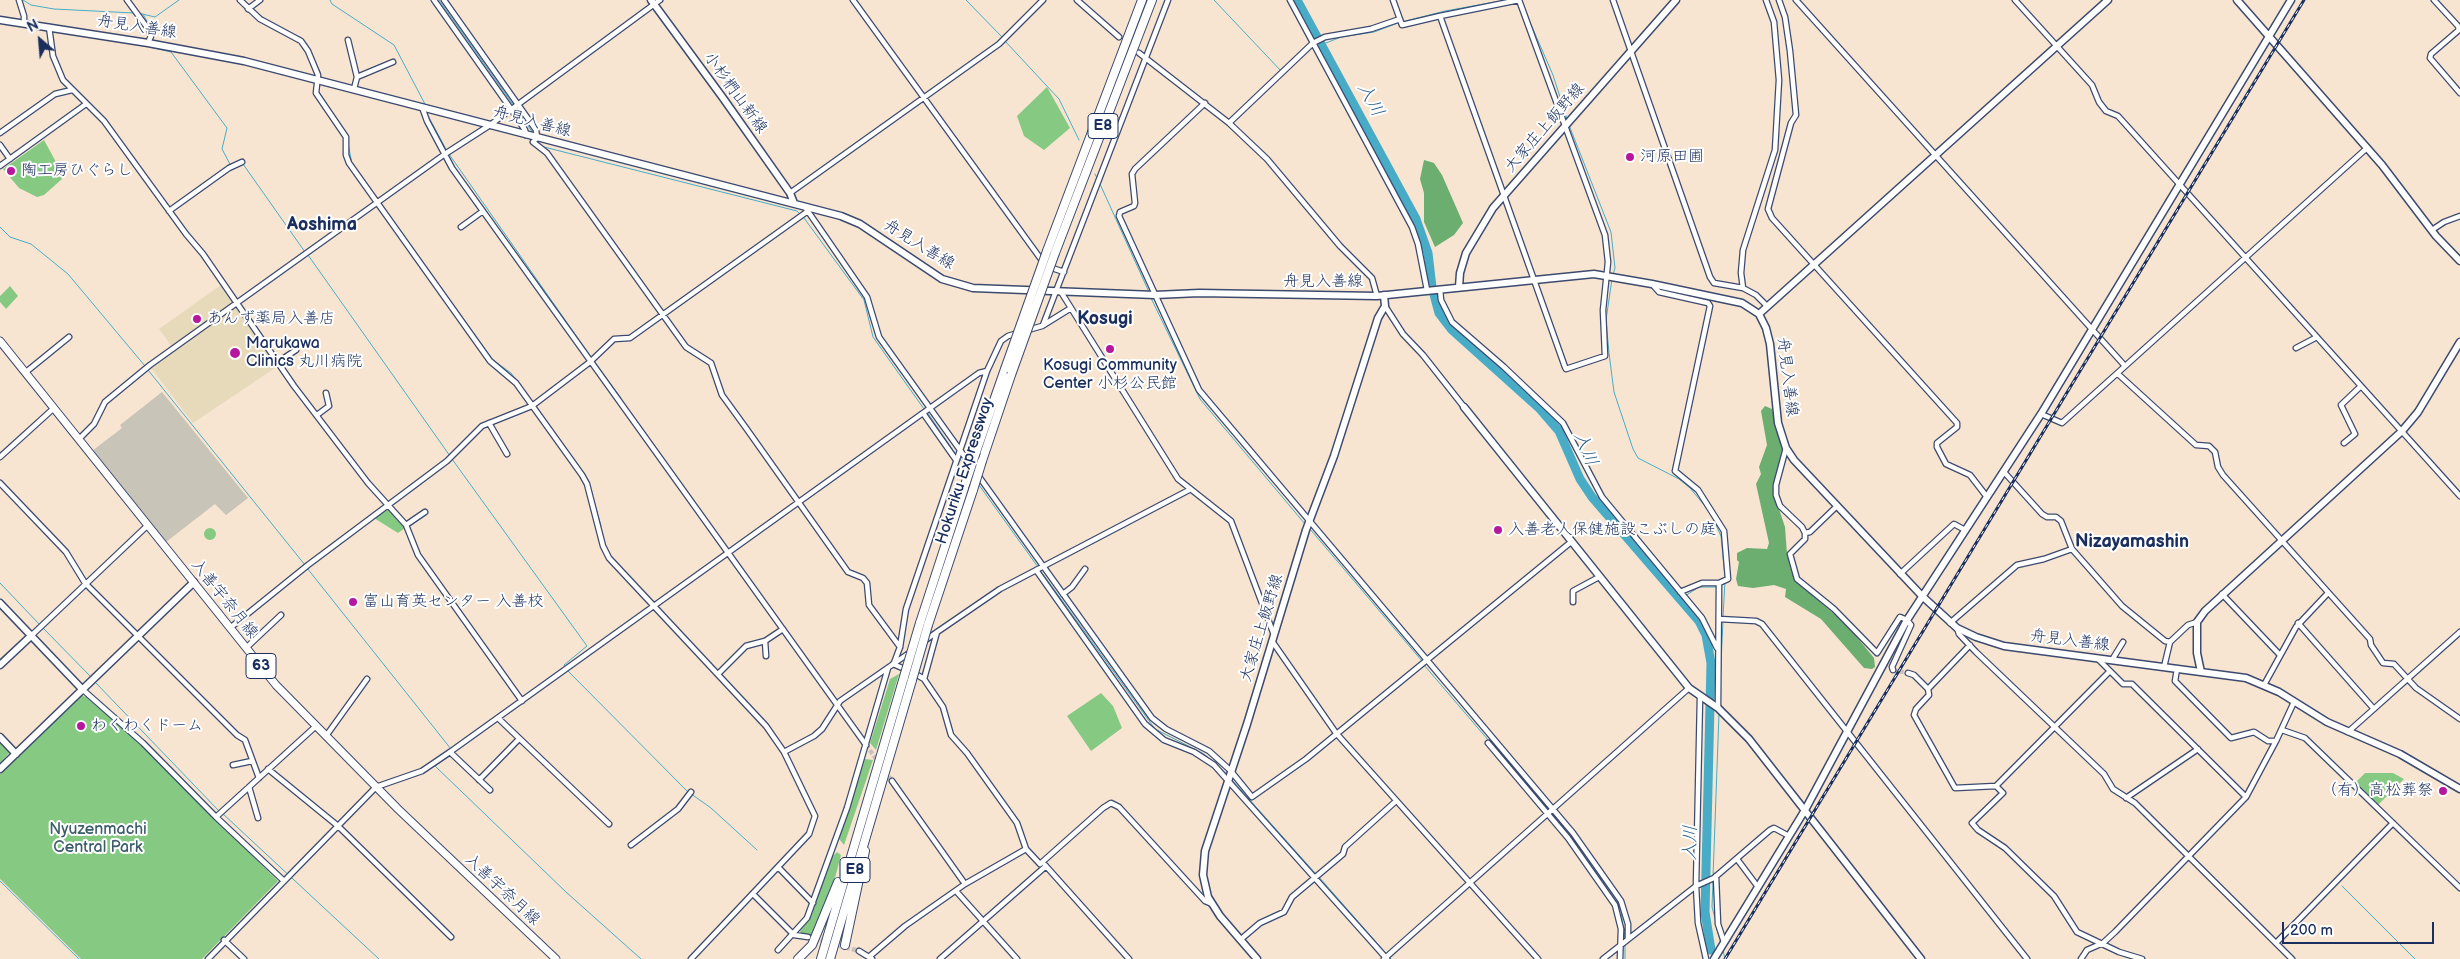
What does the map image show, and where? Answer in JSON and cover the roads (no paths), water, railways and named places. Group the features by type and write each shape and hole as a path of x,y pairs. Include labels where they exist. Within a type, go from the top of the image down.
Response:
{"highway":[{"name":"Hokuriku Expressway","path":"821,959 868,793 904,677 973,490 1051,252 1142,0"},
{"name":"Hokuriku Expressway","path":"830,959 881,780 912,680 924,624 976,452 1005,369 1152,0"},
{"path":"845,945 881,780"},
{"path":"798,959 812,945 819,930 868,793"}],"main road":[{"name":"大家庄上飯野線","path":"1459,287 1460,273 1466,253 1486,218 1570,119 1676,0"},
{"path":"1759,314 2108,0"},
{"path":"2237,0 2367,148 2432,230 2460,261"},
{"path":"1714,959 1805,810 1906,620 2042,414 2291,0"},
{"name":"小杉椚山新線","path":"655,1 790,193 794,203"},
{"name":"舟見入善線","path":"0,20 204,52 422,106 537,138 794,203 807,209 841,216 860,224 925,268 959,285 985,290 1155,295 1199,293 1377,296 1575,274 1607,275 1742,303 1759,314 1766,328 1770,344 1778,424 1786,448 1794,460 1900,574 1957,628 1976,637 2004,646 2246,678 2264,684 2348,732 2400,754 2460,790"},
{"path":"1384,295 1385,306"},
{"name":"大家庄上飯野線","path":"1257,959 1212,904 1204,883 1204,851 1308,525 1348,412 1378,318 1385,306"},
{"name":"入善宇奈月線","path":"0,341 276,685 376,787 550,957"},
{"path":"2201,672 2197,653 2197,622 2222,594 2402,431 2418,412 2460,342"},
{"path":"1464,407 1689,688 1716,707 1748,739 1921,959"},
{"path":"0,769 194,582"},
{"path":"0,603 82,689"},
{"path":"0,665 32,636"},
{"path":"0,737 16,754"}],"street":[{"path":"18,0 24,16 24,24"},
{"path":"127,0 149,30 148,42"},
{"path":"240,0 260,19 301,41 316,68 316,93 346,138 346,155 350,163 490,361 516,383 587,484 609,558 766,726 784,752 815,816 809,834 691,959"},
{"path":"248,9 260,0"},
{"path":"434,0 514,107 536,130 537,138 533,142 547,153 686,347 711,363 722,394 848,572 862,578 867,583 869,605 900,647"},
{"path":"444,0 514,107 526,135"},
{"path":"862,0 855,2 1039,257 1046,266 1064,272"},
{"path":"790,193 1007,37 1043,0"},
{"path":"1077,0 1119,37"},
{"path":"1042,326 1059,292 1064,272 1168,0"},
{"path":"1290,0 1412,227 1418,244 1427,290"},
{"path":"1392,0 1402,25 1440,16 1520,0 1605,235 1608,251 1603,310 1605,356 1566,369 1440,16"},
{"path":"1613,0 1710,277 1714,283 1742,288 1756,295 1768,306"},
{"path":"1742,288 1743,250 1775,150 1779,80 1774,22 1766,0"},
{"path":"1779,0 1785,17 1790,51 1796,116 1790,123 1768,209 1772,218 1816,264 1957,423 1957,427 1937,443 1937,447 1946,464 1970,475 1987,497"},
{"path":"1796,0 2125,366"},
{"path":"2015,0 2092,85 2099,102 2106,111 2118,116 2460,496"},
{"path":"2434,0 2458,26 2459,30 2431,54 2430,58 2460,93"},
{"path":"79,439 94,424 105,402 236,303 445,154 490,125 655,1"},
{"path":"1229,123 1313,43 1323,38 1371,29 1400,19"},
{"path":"49,27 56,65 72,90 104,121 169,211 203,254 317,415 368,483 406,525 418,555 522,701"},
{"path":"348,40 357,77 354,89"},
{"path":"1140,53 1229,123 1267,159 1340,246 1372,278 1377,296"},
{"path":"357,77 393,62"},
{"path":"0,133 55,94 72,90"},
{"path":"1205,103 1135,169 1132,174 1134,206 1120,212 1119,216 1199,390 1308,525 1426,659 1553,808 1621,901 1628,924 1628,938"},
{"path":"0,166 86,104"},
{"path":"422,106 427,121 445,154 483,211 866,746"},
{"path":"0,145 10,159"},
{"path":"2042,414 2062,423 2367,148"},
{"path":"169,211 229,168 242,162"},
{"path":"230,628 308,565 447,461 473,432 489,423 532,406 590,362 614,339 630,338 807,209 867,297 879,336 1152,718 1166,729 1209,751 1246,801 1386,959 1689,688"},
{"path":"461,227 483,211"},
{"path":"2432,230 2444,222 2460,216"},
{"path":"1652,284 1659,292 1708,303 1710,306 1675,471 1698,490 1724,531 1728,579 1719,583 1702,583 1680,592"},
{"path":"1440,289 1441,300 1452,322 1558,417 1602,497 1702,618 1717,649"},
{"path":"1059,292 1071,308 1171,470 1189,490 1231,521 1273,638 1336,733 1538,959"},
{"path":"1385,306 1403,334 1423,355 1464,407"},
{"path":"893,664 900,647 906,609 959,450 987,371 1001,341 1008,336 1042,326 1071,308"},
{"path":"26,372 69,337"},
{"path":"2296,348 2317,337"},
{"path":"278,362 296,350"},
{"path":"208,959 224,940 376,787 422,771 450,752 979,373 987,371"},
{"path":"2118,374 2196,445 2208,446 2215,452 2218,467 2223,475 2370,639 2371,645 2383,662 2394,664 2407,680 2460,719"},
{"path":"2344,443 2354,434 2341,405 2361,386"},
{"path":"317,415 329,406 326,393"},
{"path":"0,448 2,455 54,408"},
{"path":"923,413 956,460"},
{"path":"489,423 507,454"},
{"path":"1786,448 1776,485 1776,495 1780,506 1802,527 1805,533 1805,539 1790,554 1797,579 1834,608 1877,653 1900,618 1906,620 1911,625 1892,667 1893,670"},
{"path":"2004,472 2042,514 2047,518 2056,517 2061,521 2072,549 2122,606 2166,641 2170,642"},
{"path":"0,482 66,552 85,583 237,735 245,740 259,778"},
{"path":"784,752 814,736 822,729 837,704 985,597 1189,490"},
{"path":"1805,533 1810,532 1837,506"},
{"path":"406,525 425,512"},
{"path":"1900,574 1954,524 1965,530"},
{"path":"32,636 85,583 148,525"},
{"path":"1246,801 1306,759 1571,542"},
{"path":"1950,623 2017,565 2044,559 2072,549"},
{"path":"1063,594 1072,587 1085,569"},
{"path":"1036,570 1146,724 1164,740 1194,752 1207,760 1228,775 1252,797"},
{"path":"1574,602 1573,591 1599,577"},
{"path":"1716,707 1719,583"},
{"path":"2264,684 2298,623 2328,593"},
{"path":"2222,594 2280,655"},
{"path":"246,648 281,616"},
{"path":"1719,619 1756,621 1762,624 2027,959"},
{"path":"2164,667 2170,642 2188,625 2197,622"},
{"path":"2298,623 2374,709"},
{"path":"1957,628 1959,634 1970,645 2104,774 2113,789 2135,803 2292,959"},
{"path":"718,674 746,646 765,641 783,629"},
{"path":"924,679 937,632"},
{"path":"2348,732 2460,632"},
{"path":"765,641 766,656"},
{"path":"2112,660 2123,642"},
{"path":"1928,689 1970,645"},
{"path":"2098,658 2109,672 2123,684 2132,684 2246,797"},
{"path":"893,664 920,674 946,714 947,728 950,734 967,753 1017,823 1026,849 1040,864 1044,864 1129,959"},
{"path":"778,950 794,935 807,918 813,903 839,833 888,668"},
{"path":"2177,669 2175,681 2232,738 2254,732 2268,741 2276,741"},
{"path":"1908,673 1914,675 1928,689 1929,695 1916,709 1914,714 1955,788 1996,786 2109,672"},
{"path":"326,736 367,679"},
{"path":"82,689 111,717 143,743 216,817 284,880"},
{"path":"1702,698 1698,923 1706,959"},
{"path":"2081,959 2087,950 2103,943 2190,857 2246,797 2282,730 2294,702"},
{"path":"498,718 608,824"},
{"path":"216,817 316,726"},
{"path":"2282,730 2305,738 2460,888"},
{"path":"479,780 519,738"},
{"path":"1488,743 1568,838 1615,905 1621,929 1620,959"},
{"path":"2126,798 2198,749"},
{"path":"450,752 490,790"},
{"path":"233,765 252,761"},
{"path":"268,770 338,826 451,938"},
{"path":"892,781 965,884"},
{"path":"1996,786 2003,793 1972,823 1978,830 2005,848 2054,896 2077,932 2119,952 2142,959"},
{"path":"249,787 258,818"},
{"path":"631,845 678,809 691,792"},
{"path":"1240,940 1260,922 1284,912 1292,897 1343,854 1345,847 1396,801"},
{"path":"940,959 1103,808 1111,803 1119,807 1206,901 1212,904"},
{"path":"2276,942 2393,823"},
{"path":"1603,959 1619,944 1698,885 1715,877 1774,828 1789,836"},
{"path":"859,951 871,957 905,926 965,884 1026,849"},
{"path":"1737,859 1758,887"},
{"path":"778,867 813,903"},
{"path":"1715,877 1718,924 1724,942"},
{"path":"956,891 1017,959"},
{"path":"753,894 794,935 808,937"},
{"path":"224,940 244,959"}],"waterway":[{"path":"23,0 31,5 54,9 134,13"},
{"path":"138,13 155,17 179,0"},
{"path":"243,0 250,6"},
{"path":"330,0 332,4 394,45 426,106"},
{"path":"439,0 514,106"},
{"path":"966,0 1003,38"},
{"path":"1214,0 1282,72"},
{"name":"入川","path":"1297,0 1416,219 1428,253 1432,287 1439,313 1452,330 1540,409 1559,431 1580,479 1592,497 1699,621 1706,635 1711,663 1705,912 1711,950"},
{"path":"1402,22 1445,11 1506,0"},
{"path":"252,9 269,22"},
{"path":"1526,13 1553,75 1567,119"},
{"path":"143,14 151,29"},
{"path":"1321,45 1341,37 1374,32 1398,23"},
{"path":"290,33 302,38 308,46 320,72 321,79"},
{"path":"1005,41 1059,99 1079,140"},
{"path":"150,47 171,52 227,128 222,149 231,166"},
{"path":"1284,73 1313,47"},
{"path":"319,92 326,103"},
{"path":"329,109 347,134"},
{"path":"516,109 533,133"},
{"path":"426,112 447,151"},
{"path":"1569,125 1611,232 1615,268 1613,275"},
{"path":"348,143 352,164 493,360 511,373 518,382"},
{"path":"544,147 797,211 801,215"},
{"path":"449,154 591,357"},
{"path":"233,169 243,164 305,252"},
{"path":"1095,174 1097,178"},
{"path":"1100,184 1149,292"},
{"path":"804,218 864,300 873,337 924,409"},
{"path":"0,227 10,237 31,244 68,274 145,366"},
{"path":"308,255 450,456"},
{"path":"1612,279 1606,320 1609,353 1614,392 1633,449 1638,458 1679,479 1690,488 1709,511"},
{"path":"1151,298 1200,399 1305,524"},
{"path":"594,361 621,398"},
{"path":"148,370 305,565"},
{"path":"535,406 588,480 601,526"},
{"path":"927,412 957,456"},
{"path":"452,459 587,646 564,665 565,667"},
{"path":"960,459 966,468"},
{"path":"979,485 1038,567"},
{"path":"1712,516 1721,536 1725,577"},
{"path":"1310,529 1422,661"},
{"path":"307,568 451,749"},
{"path":"1040,570 1155,729 1204,754 1228,775"},
{"path":"1723,617 1725,581"},
{"path":"0,583 40,625"},
{"path":"1685,596 1699,587 1716,587"},
{"path":"1720,685 1723,621"},
{"path":"43,628 91,677"},
{"path":"1424,665 1548,810"},
{"path":"567,670 687,791 711,808 757,850"},
{"path":"95,682 219,811"},
{"path":"1713,877 1719,714"},
{"path":"451,755 435,766 566,892 641,959"},
{"path":"1232,780 1316,874"},
{"path":"222,813 379,959"},
{"path":"1551,813 1616,899 1621,911 1625,941"},
{"path":"1319,877 1391,959"},
{"path":"0,881 79,959"},
{"path":"1713,881 1712,907 1716,922"},
{"path":"2342,886 2415,959"},
{"path":"1716,926 1721,944"},
{"path":"1625,945 1625,959"},
{"path":"1723,950 1725,959"}],"tunnel":[{"path":"1893,670 1908,673"},
{"path":"866,745 892,781"},
{"path":"808,937 859,951"}],"railway":[{"path":"1725,959 2304,0"}],"place":[{"name":"河原田圃","path":"1630,157"},
{"name":"陶工房ひぐらし","path":"11,171"},
{"name":"あんず薬局入善店","path":"197,319"},
{"name":"Kosugi Community Center 小杉公民館","path":"1110,349"},
{"name":"Marukawa Clinics 丸川病院","path":"235,353"},
{"name":"入善老人保健施設こぶしの庭","path":"1498,530"},
{"name":"富山育英センター 入善校","path":"353,602"},
{"name":"わくわくドーム","path":"81,726"},
{"name":"（有）高松葬祭","path":"2443,791"}],"district":[{"name":"Aoshima","path":"322,225"},
{"name":"Kosugi","path":"1105,319"},
{"name":"Nizayamashin","path":"2132,542"}],"park label":[{"name":"Nyuzenmachi Central Park","path":"98,839"}]}
